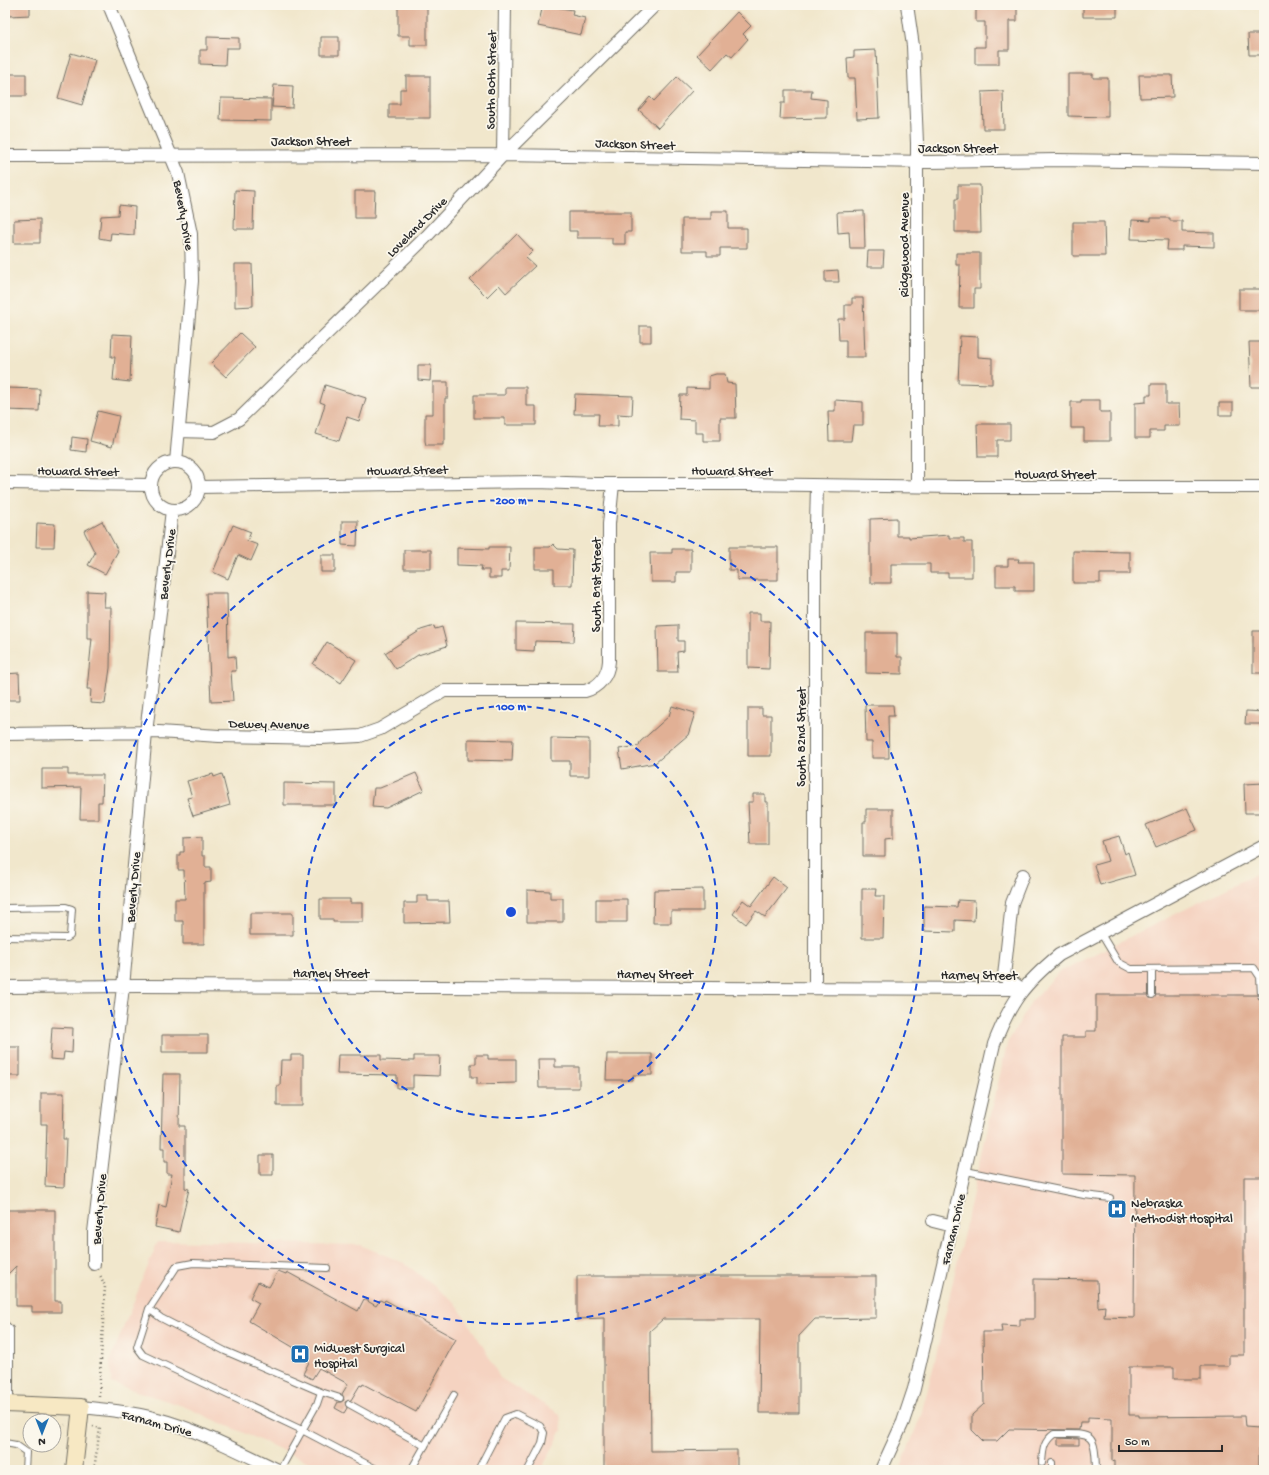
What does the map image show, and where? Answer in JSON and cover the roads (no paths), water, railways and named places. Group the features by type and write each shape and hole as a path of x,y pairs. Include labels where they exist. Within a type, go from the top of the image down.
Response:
{"main road":[{"name":"Farnam Drive","path":"7,1404 81,1407"},
{"path":"74,1470 81,1407"}],"street":[{"name":"Beverly Drive","path":"108,5 172,156 178,173 188,215 192,255 176,462"},
{"name":"South 80th Street","path":"503,155 505,5"},
{"name":"Loveland Drive","path":"179,431 214,432 239,419 426,237 503,155 655,5"},
{"name":"Ridgewood Avenue","path":"907,5 913,46 916,161 917,486"},
{"name":"Jackson Street","path":"5,156 172,156 253,154 503,155 728,160 1056,160 1264,163"},
{"path":"176,462 190,467 198,479 199,487 194,501 184,508 172,510 159,504 151,492 150,485 152,478 161,466 176,462"},
{"name":"Howard Street","path":"199,487 537,482 957,487 1264,487"},
{"name":"Howard Street","path":"5,483 150,485"},
{"name":"South 81st Street","path":"599,683 606,675 609,661 609,524 613,484"},
{"name":"South 82nd Street","path":"815,988 814,586 816,486"},
{"name":"Beverly Drive","path":"94,1264 94,1232 122,987 146,733 172,510"},
{"name":"Dewey Avenue","path":"5,734 146,733 321,738 360,736 380,729 444,691 585,691 599,683"},
{"name":"Harney Street","path":"5,987 1022,989 1035,975 1058,955 1264,846"},
{"path":"1022,989 1004,976 1012,903 1023,875"},
{"name":"Farnam Drive","path":"881,1470 903,1422 914,1389 966,1171 994,1044 1005,1016 1022,989"},
{"path":"933,1221 953,1226"},
{"name":"Farnam Drive","path":"81,1407 122,1411 168,1422 198,1432 279,1470"}],"lane":[{"path":"5,908 66,907 72,909 70,936 66,938 5,937"},
{"path":"1100,932 1118,962 1131,969 1254,968 1260,977 1261,995"},
{"path":"1152,969 1152,995"},
{"path":"966,1171 1084,1195 1110,1198"},
{"path":"327,1268 193,1263 177,1266 150,1309 137,1347 143,1355 302,1430 378,1470"},
{"path":"150,1309 161,1318 225,1351 320,1392 340,1398"},
{"path":"5,1324 10,1329 7,1404"},
{"path":"279,1470 317,1404 320,1392"},
{"path":"411,1470 454,1395"},
{"path":"349,1404 425,1446"},
{"path":"478,1470 505,1418 516,1414 540,1426 544,1433 542,1443 528,1470"},
{"path":"1042,1463 1043,1448 1046,1441 1051,1436 1054,1434 1081,1434 1090,1437 1096,1446 1096,1470"},
{"path":"5,1444 16,1445 26,1452 26,1470"}],"place":[{"name":"Nebraska Methodist Hospital","path":"1117,1209"},
{"name":"Midwest Surgical Hospital","path":"300,1354"}]}
